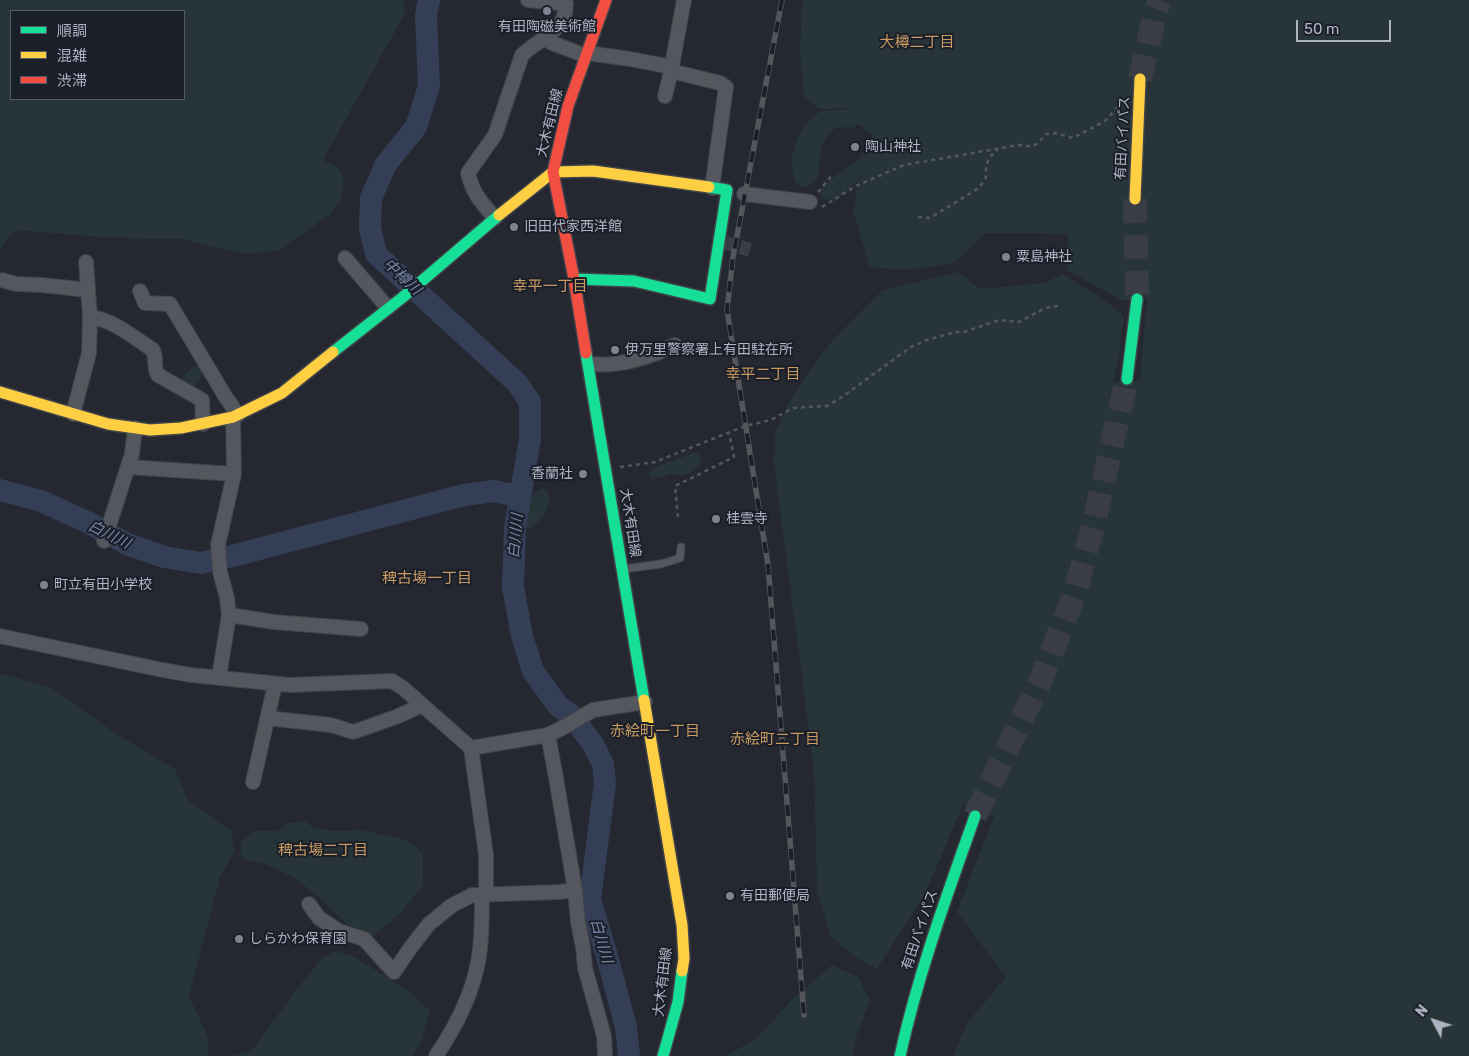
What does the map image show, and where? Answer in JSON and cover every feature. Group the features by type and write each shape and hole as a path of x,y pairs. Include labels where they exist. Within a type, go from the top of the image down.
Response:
{"main road":[{"name":"大木有田線","path":"606,0 568,106 553,172 574,280 682,925 684,959 678,1002 663,1056"},
{"name":"有田バイパス","path":"1135,199 1140,79"},
{"path":"0,392 108,424 150,430 181,428 235,416 282,393 403,297 495,218 553,172 593,171 735,192 720,241 710,299 634,280 574,280"},
{"path":"1127,379 1137,299"},
{"name":"有田バイパス","path":"900,1056 904,1030 920,976 975,816"}],"street":[{"path":"495,218 479,200 472,188 468,173 495,136 522,55 529,48 546,38 564,19 565,2 528,0"},
{"path":"665,96 672,69 684,0"},
{"path":"546,38 552,43 586,54 630,59 672,69 720,83 726,87 712,188"},
{"path":"735,192 810,202"},
{"path":"345,258 388,308"},
{"path":"73,414 89,353 90,317 86,262"},
{"path":"2,280 16,284 88,290"},
{"path":"140,291 145,303 170,304 235,416 234,474 218,545 220,572 227,598 229,615 220,677"},
{"path":"90,317 101,318 119,327 153,350 158,375 202,400 203,424"},
{"path":"588,364 626,362 675,345"},
{"path":"104,541 132,454 135,428"},
{"path":"128,467 234,474"},
{"path":"229,615 274,622 361,629"},
{"path":"0,636 158,669 290,686 392,681 403,688 472,748 486,856 480,950 468,998 445,1043 436,1056"},
{"path":"253,782 275,684"},
{"path":"472,748 548,735 593,710 645,702"},
{"path":"267,718 331,725 353,732 396,717 422,705"},
{"path":"548,735 556,772 575,890 585,968 604,1036 605,1056"},
{"path":"310,904 319,918 339,931 364,939 394,972 429,924 451,906 472,895 575,890"}],"lane":[{"path":"623,569 661,564 680,558 681,547"}],"path":[{"path":"833,174 810,202 822,208 856,186 904,165 1019,145 1033,146 1046,134 1055,133 1073,138 1105,121 1118,107 1124,104"},
{"path":"918,217 930,218 979,188 986,177 986,166 990,157 999,148"},
{"path":"606,470 655,462 746,426 771,420 793,408 827,406 911,347 927,340 955,332 964,332 999,320 1019,322 1045,308 1058,306"},
{"path":"678,516 675,486 734,457 729,433"}],"shaded area":[{"path":"0,0 403,0 405,13 323,160 339,168 344,180 340,202 329,215 279,250 249,254 184,239 114,238 16,230 0,248"},
{"path":"802,0 1469,0 1469,1056 953,1056 968,1022 1006,977 957,912 994,816 963,805 925,894 877,969 853,956 830,935 817,890 814,768 774,464 775,434 791,398 830,343 883,290 958,272 980,289 1043,283 1063,274 1111,305 1124,316 1113,382 1140,381 1147,298 1129,301 1121,300 1067,270 1068,234 985,233 954,263 905,270 870,267 853,212 858,182 868,171 835,201 822,198 818,192 828,181 859,159 867,149 872,135 859,124 852,128 837,127 823,144 816,180 803,187 796,183 793,175 791,158 797,139 804,126 820,111 867,108 819,109 804,96 800,55"},
{"path":"199,366 204,371 203,374 200,380 192,387 186,391 175,384 193,367"},
{"path":"694,453 699,454 701,464 690,473 681,476 672,473 663,477 651,478 649,472 658,466"},
{"path":"540,489 545,489 548,494 548,506 538,522 528,529 525,524 529,499"},
{"path":"0,673 51,688 118,735 175,769 188,801 231,830 235,851 220,877 189,997 208,1037 208,1056 0,1056"},
{"path":"307,822 313,828 337,831 362,830 406,840 423,853 423,886 399,914 373,937 347,924 320,898 293,877 265,864 248,861 240,856 242,841 255,831 276,831 289,823"},
{"path":"335,951 355,957 411,993 430,1011 421,1041 412,1056 230,1056 252,1050 322,958"},
{"path":"832,965 858,977 870,1000 855,1040 853,1056 727,1056 756,1038 794,998"}],"waterway":[{"name":"白川川","path":"429,0 426,14 429,86 416,127 386,164 371,198 370,228 376,254 517,383 530,402 530,439 515,528 513,587 522,636 533,671 559,707 570,714 593,744 603,764 605,783 590,900 626,1027 629,1056"},
{"name":"白川川","path":"0,490 41,501 87,522 127,544 164,557 201,563 464,495 494,491 520,497"}],"tunnel":[{"path":"1140,79 1160,0"},
{"path":"1135,199 1137,299"},
{"path":"720,241 750,250"},
{"path":"975,816 1042,677 1076,590 1094,522 1127,379"}],"railway":[{"path":"782,0 733,257 727,310 768,565 804,1015"}],"traffic: fast":[{"path":"574,279 634,281 710,299 727,190 709,187"},
{"path":"333,352 403,297 499,215"},
{"path":"1127,379 1137,299"},
{"path":"586,353 644,700"},
{"path":"900,1056 924,965 975,816"},
{"path":"663,1056 678,1002 682,971"}],"traffic: slow":[{"path":"1135,199 1140,79"},
{"path":"499,215 553,172 593,171 709,187"},
{"path":"0,392 108,424 150,430 181,428 233,417 282,393 333,352"},
{"path":"644,700 682,925 684,959 682,971"}],"traffic: jam":[{"path":"586,353 553,172 568,106 606,0"}],"place":[{"name":"有田陶磁美術館","path":"547,11"},
{"name":"陶山神社","path":"855,147"},
{"name":"旧田代家西洋館","path":"514,227"},
{"name":"粟島神社","path":"1006,257"},
{"name":"伊万里警察署上有田駐在所","path":"615,350"},
{"name":"香蘭社","path":"583,474"},
{"name":"桂雲寺","path":"716,519"},
{"name":"町立有田小学校","path":"44,585"},
{"name":"有田郵便局","path":"730,896"},
{"name":"しらかわ保育園","path":"239,939"}],"district":[{"name":"大樽二丁目","path":"917,43"},
{"name":"幸平一丁目","path":"550,287"},
{"name":"幸平二丁目","path":"763,375"},
{"name":"稗古場一丁目","path":"427,579"},
{"name":"赤絵町一丁目","path":"655,732"},
{"name":"赤絵町二丁目","path":"775,740"},
{"name":"稗古場二丁目","path":"323,851"}],"water label":[{"name":"中樽川","path":"402,277"}]}
